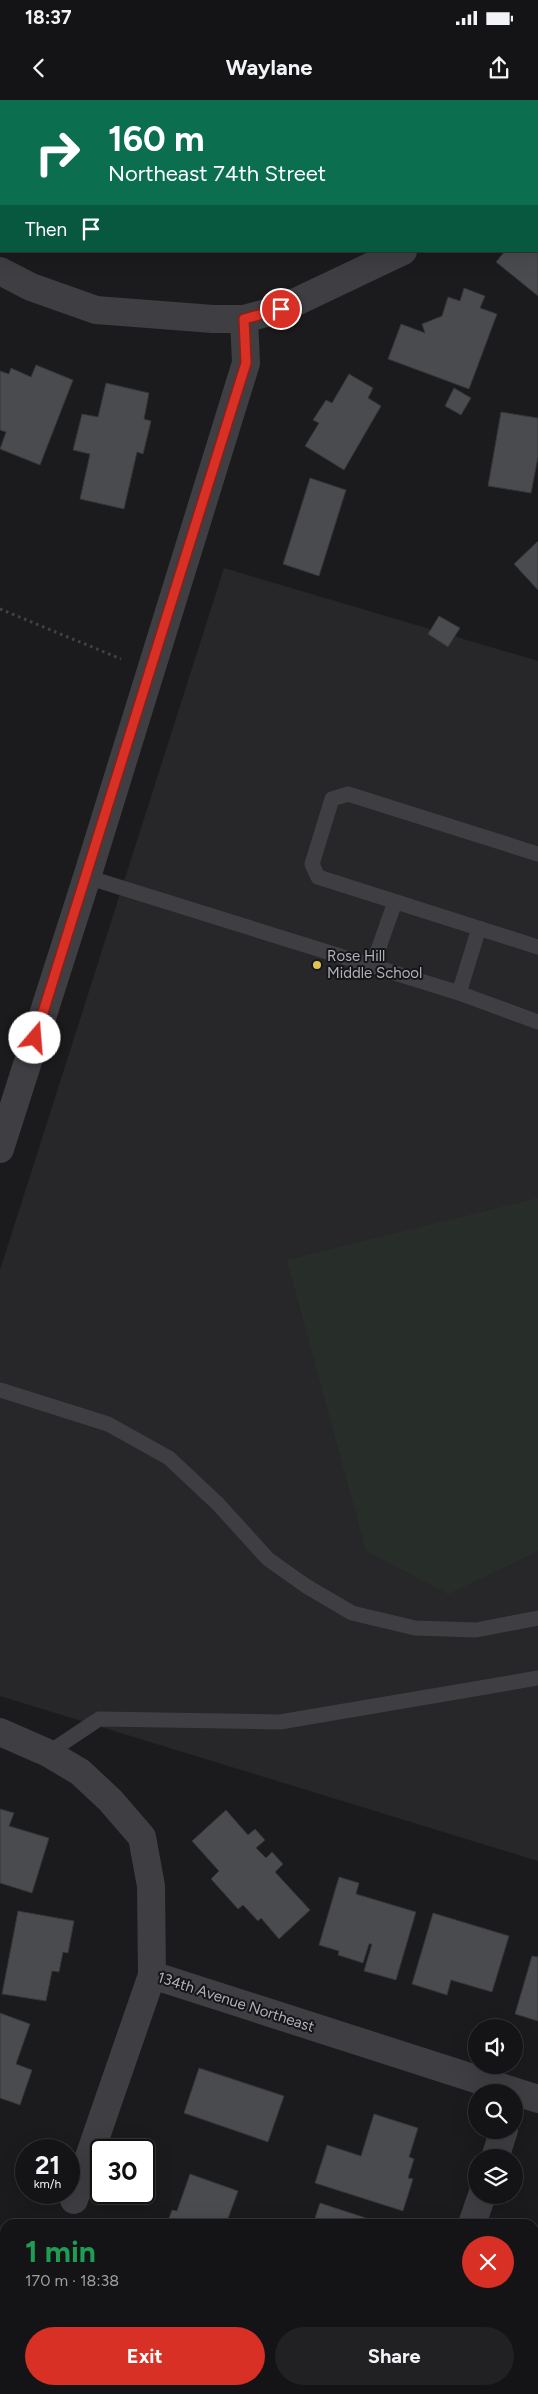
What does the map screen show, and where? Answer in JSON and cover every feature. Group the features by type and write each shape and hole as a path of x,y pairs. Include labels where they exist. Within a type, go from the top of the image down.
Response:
{"street":[{"path":"0,272 32,287 96,310 213,319 244,319 281,309 401,252"},
{"path":"0,1149 8,1097 87,877 246,363 244,319"},
{"name":"134th Avenue Northeast","path":"0,1732 48,1753 80,1772 110,1800 142,1837 152,1886 152,1975 481,2084"},
{"path":"80,2183 152,1975"},
{"path":"474,2219 479,2204"}],"lane":[{"path":"538,854 348,794 332,800 312,864 318,877 538,948"},
{"path":"87,877 459,993 538,1022"},
{"path":"372,967 395,902"},
{"path":"459,993 479,928"},
{"path":"0,1390 108,1424 169,1458 218,1504 268,1559 352,1613 415,1628 476,1630 538,1618"},
{"path":"48,1753 99,1719 280,1722 538,1678"}],"path":[{"path":"0,609 121,659"}],"shaded area":[{"name":"Rose Hill Middle School","path":"224,568 538,661 538,1861 0,1696 0,1270"},
{"path":"538,1198 538,1551 448,1594 366,1551 287,1260"}],"building":[{"path":"504,252 538,252 538,296 496,262"},
{"path":"464,288 485,296 480,308 497,314 469,389 388,359 401,324 425,333 422,324 442,316 448,297 460,301"},
{"path":"36,365 73,380 40,465 0,449 6,432 0,430 0,371 9,374 11,368 31,377"},
{"path":"349,374 373,388 368,398 381,406 344,470 305,446 319,423 313,420 326,400 332,403"},
{"path":"106,383 149,393 144,419 151,421 143,454 137,452 124,509 80,499 90,454 73,450 82,414 98,417"},
{"path":"454,388 471,398 461,415 445,406"},
{"path":"501,412 538,418 538,457 531,493 488,486"},
{"path":"310,478 346,490 319,576 283,564"},
{"path":"538,541 538,590 514,564"},
{"path":"439,616 460,628 448,647 428,634"},
{"path":"0,1809 14,1813 9,1826 49,1838 32,1893 0,1883"},
{"path":"226,1810 248,1835 255,1829 265,1840 256,1848 266,1858 272,1852 283,1864 275,1872 310,1910 279,1939 261,1918 258,1921 243,1905 238,1909 211,1879 219,1871 192,1841"},
{"path":"339,1877 359,1883 356,1894 416,1912 396,1980 364,1971 372,1944 369,1944 363,1963 338,1955 339,1951 319,1945"},
{"path":"18,1911 74,1921 68,1953 63,1952 59,1972 52,1971 46,2001 2,1994"},
{"path":"433,1913 509,1936 492,1992 451,1980 447,1995 412,1984"},
{"path":"532,1956 538,1957 538,2021 515,2014"},
{"path":"0,2013 30,2024 16,2064 32,2070 20,2105 0,2098"},
{"path":"199,2068 284,2096 268,2142 184,2113"},
{"path":"374,2114 418,2128 409,2157 414,2159 408,2178 413,2179 403,2211 315,2183 327,2145 361,2156"},
{"path":"190,2174 238,2191 228,2219 169,2219 172,2210 177,2211"},
{"path":"320,2203 369,2219 315,2219"}],"place":[{"name":"Rose Hill Middle School","path":"317,965"}],"route":[{"path":"35,1038 87,877 246,363 244,319 281,309"}]}
